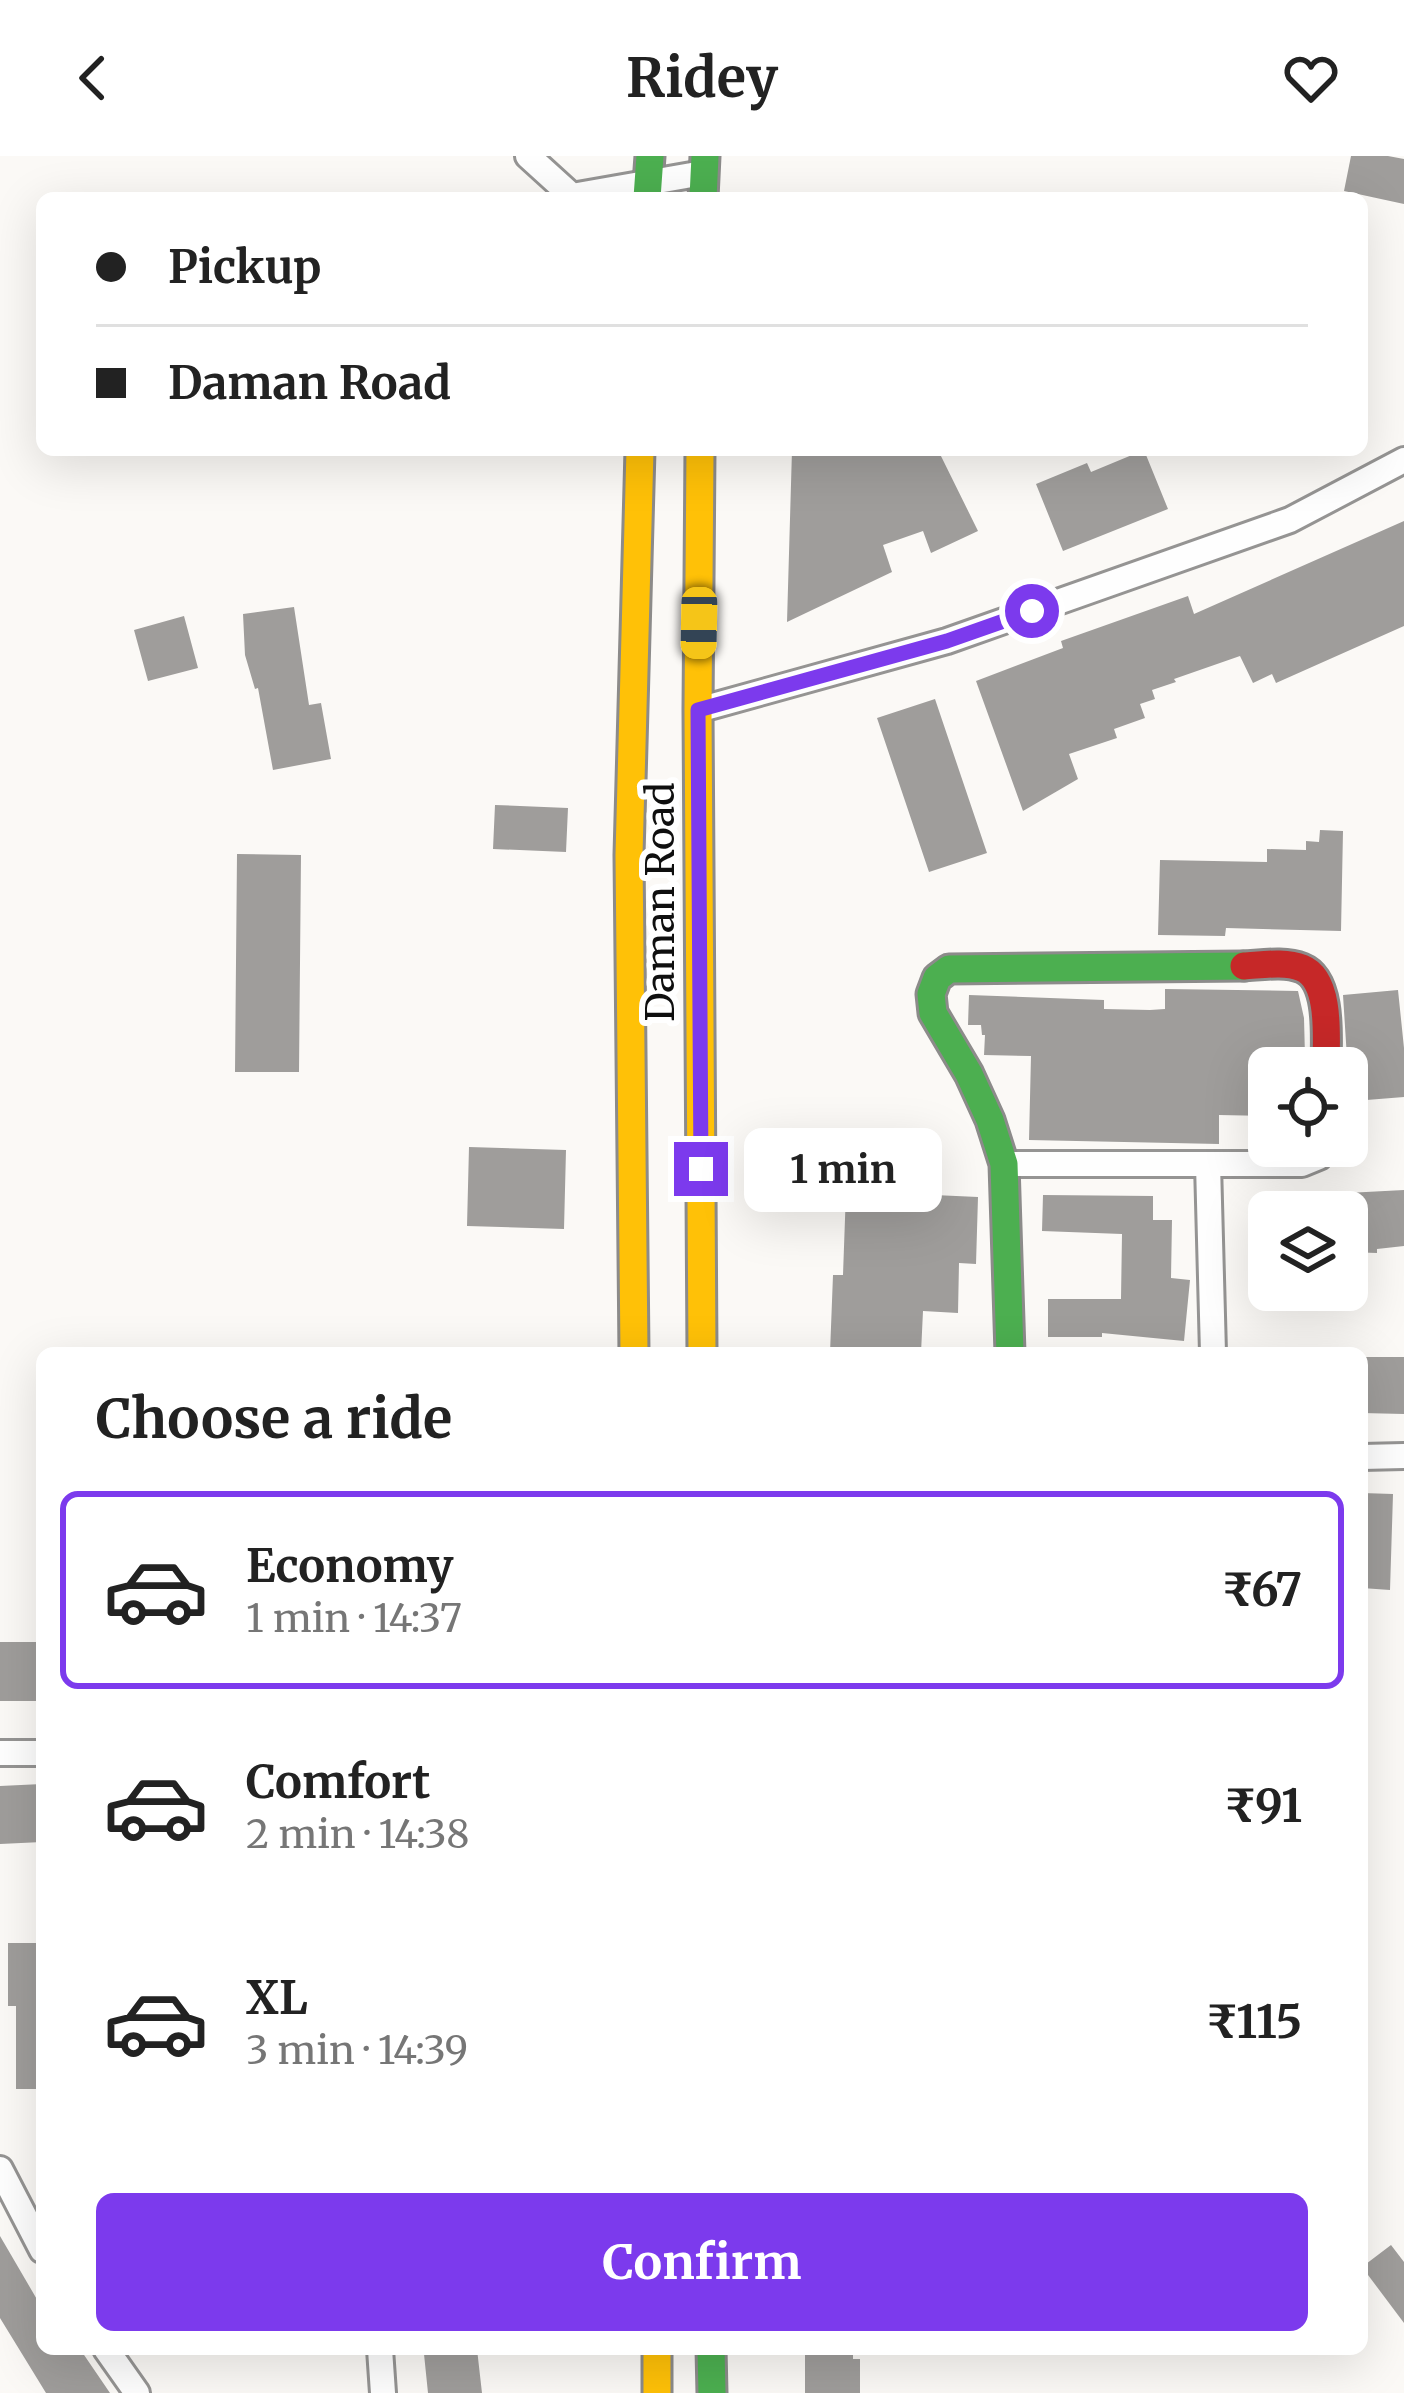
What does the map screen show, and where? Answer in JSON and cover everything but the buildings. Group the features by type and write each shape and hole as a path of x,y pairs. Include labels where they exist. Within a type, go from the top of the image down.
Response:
{"main road":[{"path":"634,1347 629,855 640,456"},
{"name":"Daman Road","path":"700,456 702,1347"},
{"path":"1010,1347 1004,1164 991,1120 933,1013 931,994 937,979 950,969 1290,965 1307,969 1318,980 1325,1047"},
{"path":"656,2355 657,2393"},
{"path":"711,2355 712,2393"}],"street":[{"path":"528,156 568,192"},
{"path":"590,192 648,179 704,176"},
{"path":"698,710 947,641 1290,520 1404,460"},
{"path":"1004,1164 1248,1164"},
{"path":"1208,1164 1214,1347"},
{"path":"1368,1456 1404,1456"},
{"path":"0,1753 36,1754"},
{"path":"0,2169 36,2238"},
{"path":"110,2355 137,2393"},
{"path":"380,2355 383,2393"}],"traffic: fast":[{"path":"647,192 650,156"},
{"path":"703,192 705,156"},
{"path":"1010,1347 1004,1164 969,1074 933,1013 931,994 937,978 949,969 1244,966"},
{"path":"711,2355 712,2393"}],"traffic: slow":[{"path":"634,1347 629,855 640,456"},
{"path":"700,456 702,1347"},
{"path":"657,2355 657,2393"}],"traffic: jam":[{"path":"1244,966 1288,965 1312,975 1323,998 1326,1047"}],"route":[{"path":"701,1169 698,710 947,641 1032,611"}]}
